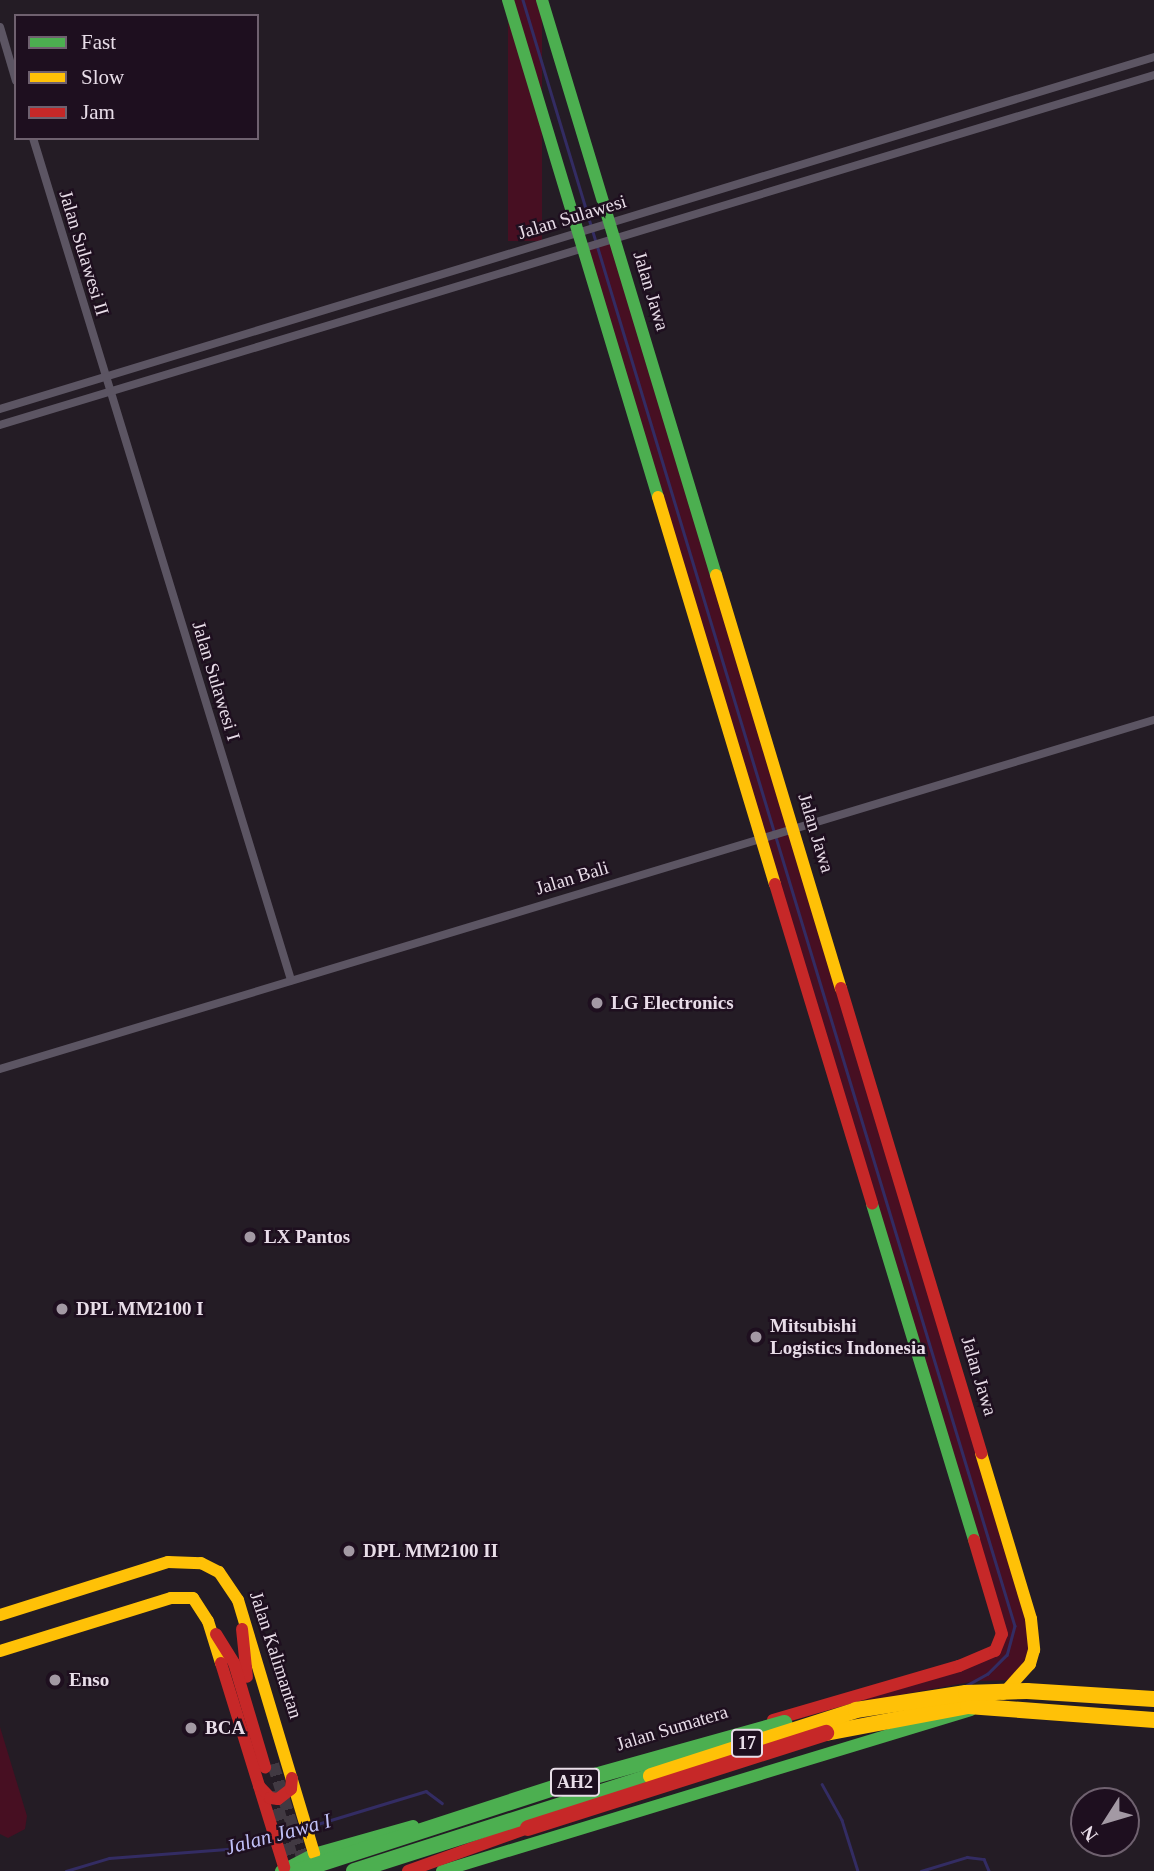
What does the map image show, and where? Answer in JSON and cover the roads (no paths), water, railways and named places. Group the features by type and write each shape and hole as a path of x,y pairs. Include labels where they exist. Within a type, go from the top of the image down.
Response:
{"main road":[{"path":"508,0 763,836"},
{"name":"Jalan Jawa","path":"442,1871 956,1716 994,1700 1021,1678 1034,1650 1031,1619 610,240 542,0"},
{"name":"Jalan Sumatera","path":"288,1870 314,1854 959,1666 995,1651 1002,1634 763,836"},
{"name":"Jalan Kalimantan","path":"0,1615 109,1578 184,1562 219,1572 231,1585 241,1611 306,1820 314,1854"},
{"path":"0,1651 182,1596 202,1606 277,1848 288,1870"},
{"path":"208,1621 234,1663 269,1765 243,1661 241,1611"},
{"name":"17","path":"354,1871 856,1710 966,1693 1027,1691 1154,1699"},
{"name":"17","path":"408,1871 528,1828 848,1726 968,1706 1154,1720"},
{"name":"AH2","path":"288,1870 757,1728 856,1710"},
{"path":"257,1783 266,1795 278,1799 291,1789 292,1775"},
{"path":"426,1871 528,1828"}],"street":[{"path":"0,27 14,74"},
{"name":"Jalan Sulawesi","path":"0,409 1154,57"},
{"name":"Jalan Sulawesi","path":"0,425 1154,75"},
{"name":"Jalan Sulawesi II","path":"34,140 110,392"},
{"name":"Jalan Sulawesi I","path":"110,392 291,980"},
{"name":"Jalan Bali","path":"0,1069 788,828 1154,720"}],"waterway":[{"path":"523,0 774,831"},
{"path":"776,837 1015,1626 1007,1655 988,1674 966,1686"},
{"path":"822,1784 842,1820 858,1871"},
{"name":"Jalan Jawa I","path":"311,1826 426,1791 442,1803"},
{"name":"Jalan Jawa I","path":"278,1837 302,1829"},
{"name":"Jalan Jawa I","path":"66,1871 109,1858 240,1848 272,1839"},
{"path":"921,1871 967,1857 984,1859 989,1871"}],"tunnel":[{"path":"273,1764 305,1867"},
{"path":"273,1791 296,1871"}],"place":[{"name":"LG Electronics","path":"597,1003"},
{"name":"LX Pantos","path":"250,1237"},
{"name":"DPL MM2100 I","path":"62,1309"},
{"name":"Mitsubishi Logistics Indonesia","path":"756,1337"},
{"name":"DPL MM2100 II","path":"349,1551"},
{"name":"Enso","path":"55,1680"},
{"name":"BCA","path":"191,1728"}]}
